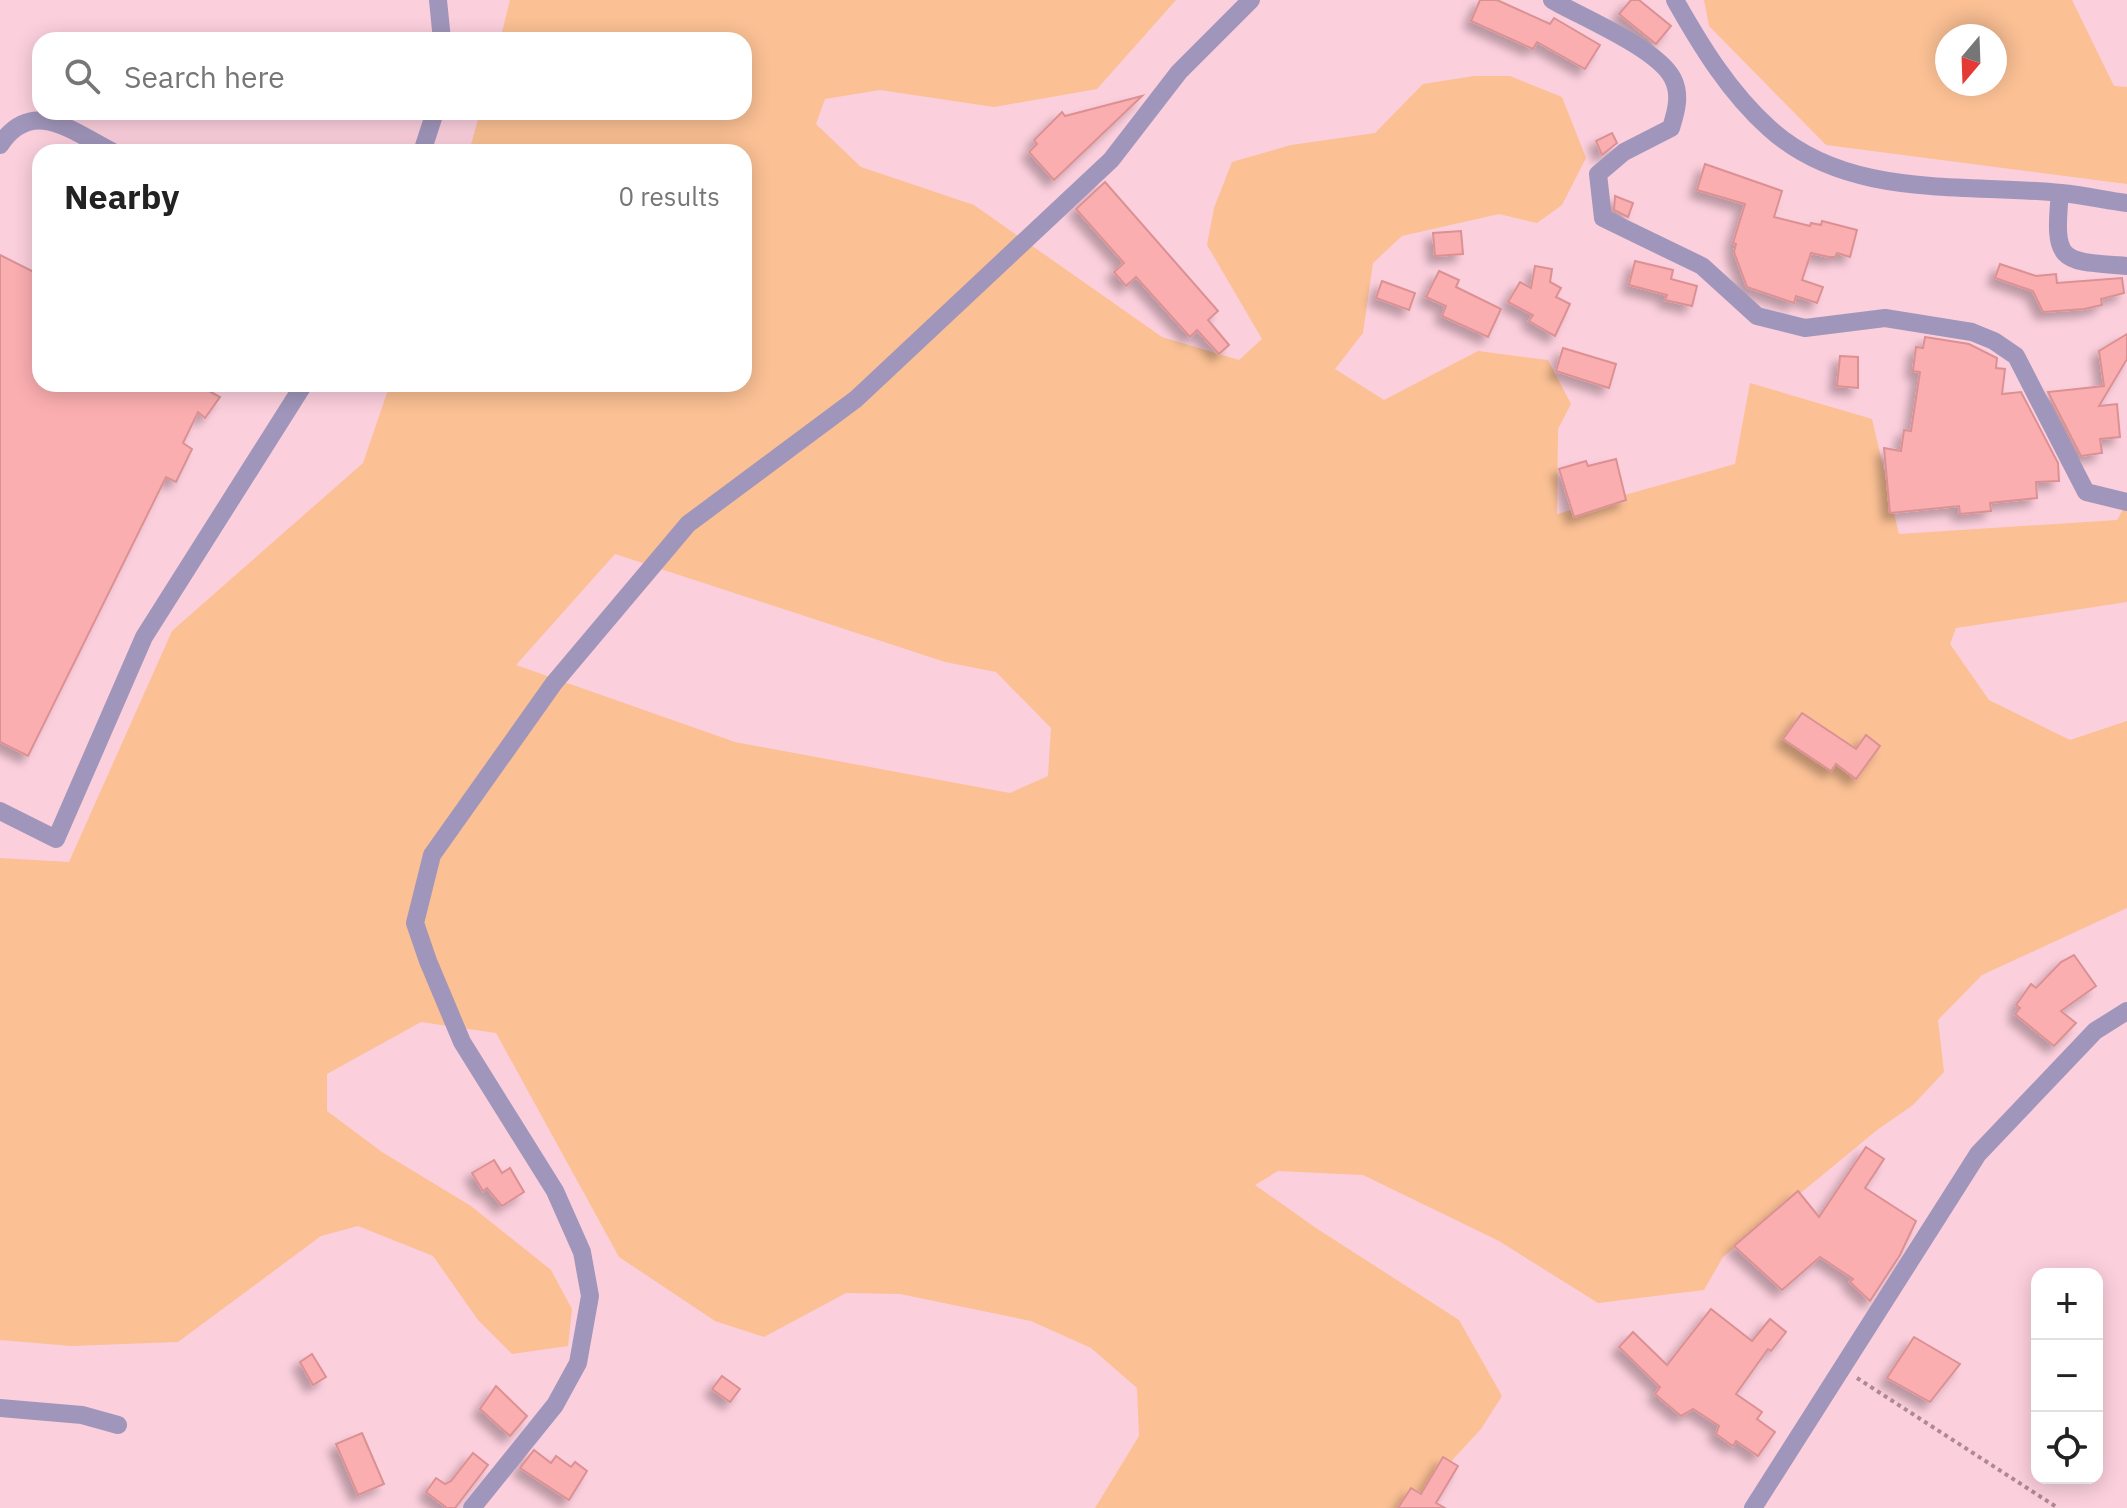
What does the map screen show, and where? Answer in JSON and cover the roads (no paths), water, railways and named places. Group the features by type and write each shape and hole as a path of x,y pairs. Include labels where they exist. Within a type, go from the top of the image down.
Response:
{"street":[{"path":"438,0 441,32"},
{"path":"472,1508 555,1405 578,1363 590,1296 582,1252 555,1191 462,1042 428,961 415,923 432,855 554,683 688,524 856,399 1111,160 1179,72 1251,0"},
{"path":"1552,0 1655,58 1673,78 1678,107 1671,128 1624,152 1598,174 1603,218 1702,266 1757,316 1805,328 1885,318 1972,332 1994,341 2016,356 2086,492 2127,502"},
{"path":"1675,0 1704,49 1745,103 1771,130 1820,161 1875,180 2060,193 2127,203"},
{"path":"0,145 9,130 21,122 32,120"},
{"path":"42,120 56,123 97,144"},
{"path":"425,144 432,120"},
{"path":"2060,193 2056,228 2058,244 2065,255 2079,263 2127,266"},
{"path":"0,811 56,839 144,637 299,392"},
{"path":"1753,1508 1978,1154 2095,1031 2127,1011"},
{"path":"0,1408 82,1415 118,1425"}]}
